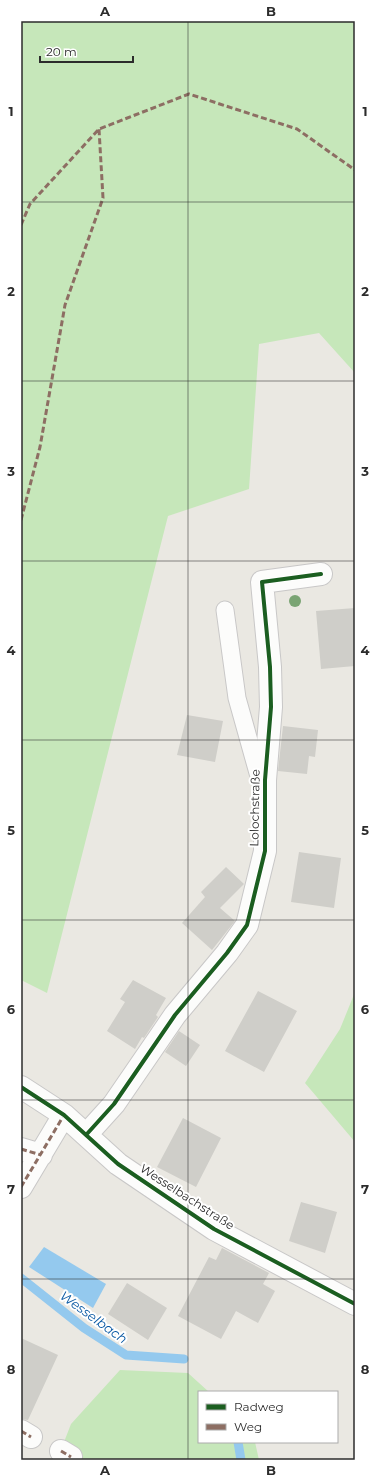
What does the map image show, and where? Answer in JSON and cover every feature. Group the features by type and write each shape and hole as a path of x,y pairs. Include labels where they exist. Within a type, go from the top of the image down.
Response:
{"street":[{"name":"Lolochstraße","path":"86,1135 114,1104 175,1015 227,953 247,925 265,851 265,780 271,706 270,667 262,582 321,574"},
{"name":"Wesselbachstraße","path":"21,1087 64,1115 118,1164 214,1229 355,1304"},
{"path":"21,1187 31,1152 64,1115"}],"lane":[{"path":"225,610 237,698 258,773 265,780"}],"green space":[{"path":"21,21 355,21 355,373 319,333 259,344 249,489 168,516 47,993 21,980"},
{"path":"355,992 355,1142 305,1083 340,1029"},
{"path":"120,1370 188,1373 208,1391 198,1391 198,1443 255,1443 259,1460 57,1460 71,1424"}],"water":[{"path":"44,1247 106,1284 93,1308 29,1267"}],"building":[{"path":"355,608 355,666 321,669 316,611"},
{"path":"187,715 223,721 215,762 177,755"},
{"path":"283,726 318,730 315,757 309,756 307,774 278,771"},
{"path":"299,852 341,858 334,908 291,902"},
{"path":"226,867 244,884 220,908 235,921 212,950 182,923 205,897 201,892"},
{"path":"133,980 166,998 156,1015 158,1017 144,1038 142,1037 135,1049 107,1031 125,1002 120,999"},
{"path":"258,991 297,1011 264,1072 225,1051"},
{"path":"179,1031 200,1045 186,1066 165,1052"},
{"path":"183,1118 221,1138 196,1187 157,1167"},
{"path":"301,1202 337,1212 325,1253 289,1241"},
{"path":"222,1248 269,1273 263,1284 275,1291 258,1323 236,1311 221,1339 178,1316 209,1257 216,1260"},
{"path":"127,1283 167,1308 148,1340 108,1314"},
{"path":"21,1338 58,1355 28,1420 21,1419"}],"waterway":[{"name":"Wesselbach","path":"21,1278 84,1328 126,1355 184,1359"},
{"name":"Wesselbach","path":"238,1443 241,1460"}],"marked path":[{"path":"21,225 30,204 99,129 189,94 297,129 355,170"},
{"path":"21,520 40,447 65,305 103,198 99,129"},
{"path":"21,1187 64,1115"},
{"path":"21,1149 41,1155"},
{"path":"21,1431 31,1437"},
{"path":"61,1451 71,1457"}],"cycle path":[{"path":"86,1135 114,1104 175,1015 227,953 247,925 265,851 265,780 271,707 270,667 262,582 321,574"},
{"path":"21,1087 64,1115 118,1164 214,1229 355,1304"}]}
